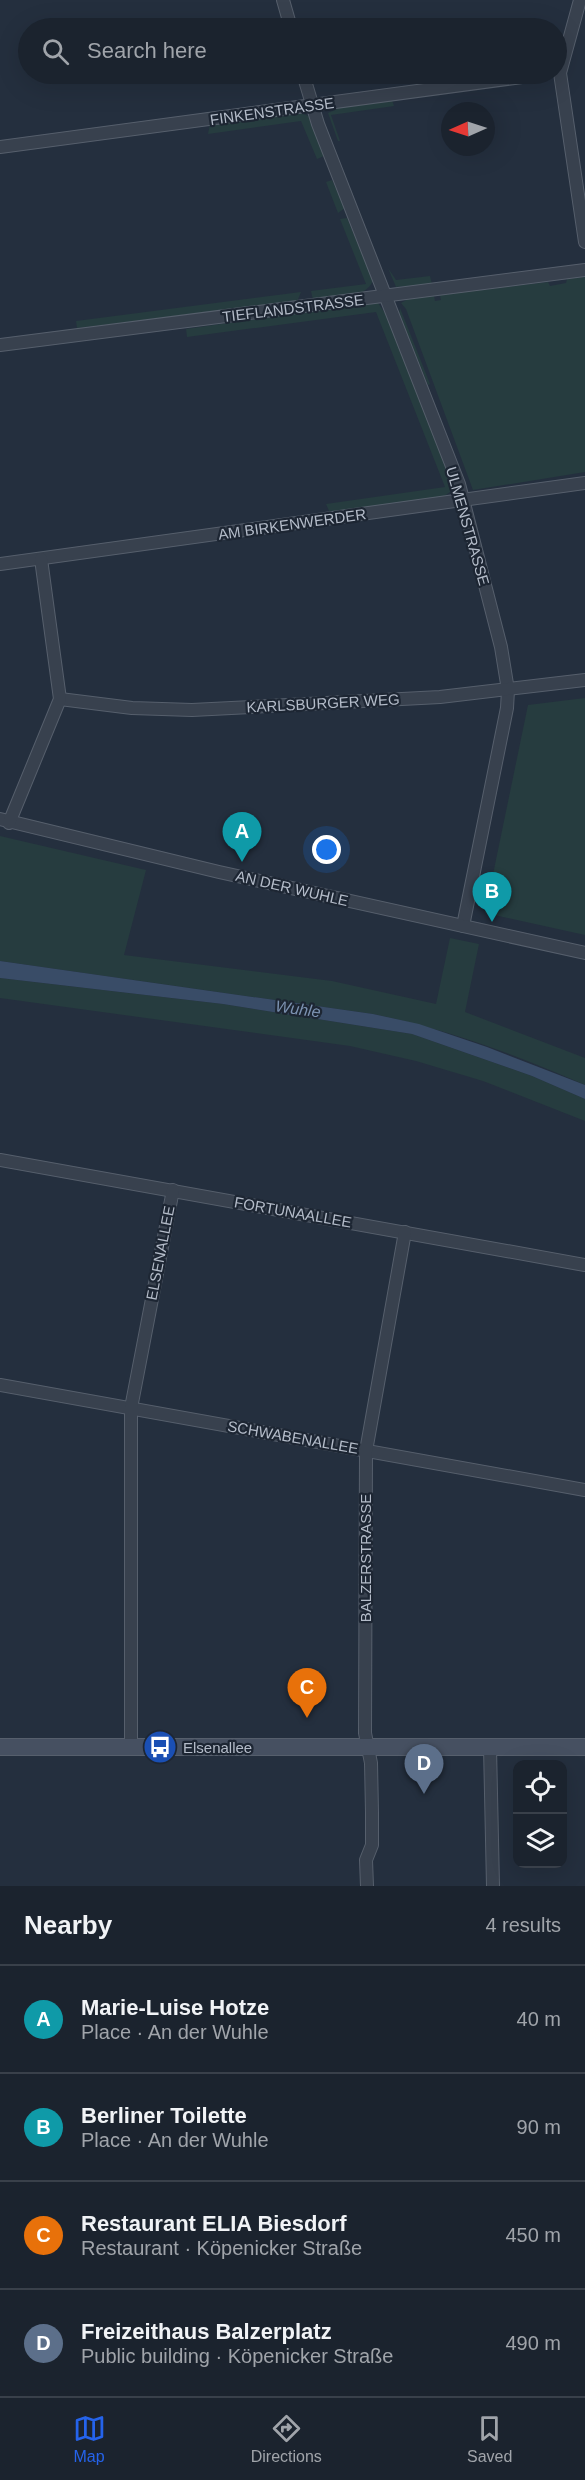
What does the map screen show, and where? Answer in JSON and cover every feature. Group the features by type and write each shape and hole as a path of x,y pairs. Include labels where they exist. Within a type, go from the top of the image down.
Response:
{"main road":[{"path":"0,1747 585,1747"}],"street":[{"path":"283,0 288,18"},
{"path":"567,43 580,0"},
{"name":"ULMENSTRASSE","path":"306,84 312,106 459,484 501,647 508,690 507,708 463,926"},
{"name":"FINKENSTRASSE","path":"0,147 472,84"},
{"path":"560,84 585,242"},
{"name":"TIEFLANDSTRASSE","path":"0,345 585,270"},
{"name":"AM BIRKENWERDER","path":"0,564 585,483"},
{"path":"5,821 60,699 41,559"},
{"name":"KARLSBURGER WEG","path":"60,699 132,708 192,710 429,697 585,680"},
{"name":"AN DER WUHLE","path":"5,821 585,953"},
{"name":"FORTUNAALLEE","path":"0,1160 585,1265"},
{"name":"ELSENALLEE","path":"131,1747 131,1408 173,1190"},
{"name":"BALZERSTRASSE","path":"367,1886 366,1860 372,1845 371,1763 365,1733 366,1451 405,1232"},
{"name":"SCHWABENALLEE","path":"0,1385 585,1490"},
{"path":"490,1747 492,1886"}],"green space":[{"path":"392,100 394,106 331,115 340,141 338,141 328,113 339,108"},
{"path":"302,113 310,117 324,156 317,159 301,121 208,134 210,124"},
{"path":"332,180 345,208 338,213 326,182"},
{"path":"347,218 373,280 363,291 356,294 313,300 311,291 366,284 340,219"},
{"path":"388,268 396,280 430,276 432,284 396,287"},
{"path":"585,277 585,472 473,490 406,309 401,303 408,299 434,296 435,301 441,300 440,295 548,282 550,286 566,283 567,279"},
{"path":"301,292 297,302 77,328 76,321"},
{"path":"378,303 389,319 453,485 450,492 443,497 330,513 326,504 445,487 376,312 187,337 186,329"},
{"path":"400,308 430,384 428,385 399,314"},
{"path":"585,698 585,935 485,913 528,705"},
{"path":"0,836 146,870 124,955 332,981 436,1004 450,938 479,944 465,1012 585,1058 585,1085 481,1044 427,1027 373,1014 0,961"},
{"path":"0,978 223,1004 412,1034 532,1076 585,1099 585,1121 483,1081 416,1061 350,1046 0,998"}],"water":[{"name":"Wuhle","path":"0,961 373,1014 419,1024 487,1047 585,1085 585,1099 532,1076 412,1034 223,1004 0,978"}],"place":[{"name":"Marie-Luise Hotze","path":"242,862"},
{"name":"Berliner Toilette","path":"492,922"},
{"name":"Restaurant ELIA Biesdorf","path":"307,1718"},
{"name":"Elsenallee","path":"160,1747"},
{"name":"Freizeithaus Balzerplatz","path":"424,1794"}]}
